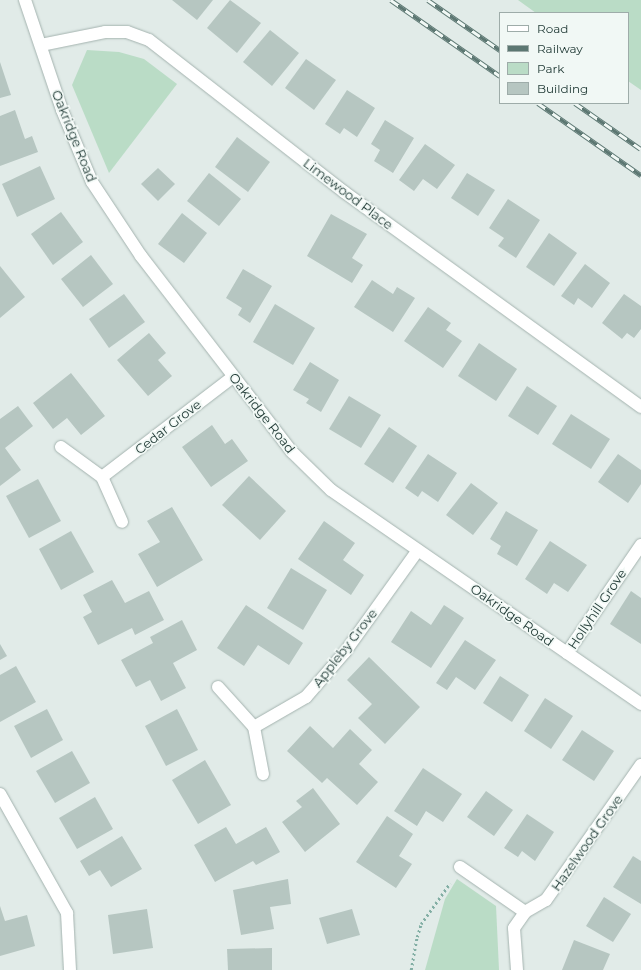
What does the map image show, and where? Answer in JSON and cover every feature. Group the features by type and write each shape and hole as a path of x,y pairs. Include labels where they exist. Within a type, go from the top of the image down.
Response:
{"street":[{"name":"Oakridge Road","path":"24,0 41,45 62,110 92,182 116,221 233,377 292,452 331,490 641,704"},
{"name":"Limewood Place","path":"41,45 105,32 127,32 149,40 344,192 641,407"},
{"name":"Cedar Grove","path":"102,477 233,377"},
{"path":"61,447 102,477 122,522"},
{"name":"Hollyhill Grove","path":"567,653 641,545"},
{"name":"Appleby Grove","path":"254,727 306,697 345,652 418,550"},
{"path":"218,687 254,727 263,774"},
{"name":"Hazelwood Grove","path":"517,970 514,928 525,912 546,900 562,880 641,765"},
{"path":"0,794 67,913 70,970"},
{"path":"460,868 525,912"}],"path":[{"path":"411,970 416,937 422,924 460,868"}],"green space":[{"path":"518,0 641,0 641,90 629,82 629,12 535,12"},
{"path":"87,50 119,52 144,59 177,84 109,173 72,85"},
{"path":"457,879 496,906 499,970 425,970 445,899"}],"building":[{"path":"172,0 213,0 197,20"},
{"path":"230,0 261,23 237,53 207,28"},
{"path":"270,30 299,53 272,86 243,62"},
{"path":"306,59 336,80 314,110 285,88"},
{"path":"0,62 11,95 0,98"},
{"path":"347,90 375,108 357,137 344,128 340,134 325,124"},
{"path":"15,110 25,139 32,136 38,152 0,166 0,116"},
{"path":"385,120 414,138 393,173 374,161 380,150 371,144"},
{"path":"237,137 270,162 248,192 215,167"},
{"path":"425,144 455,165 437,189 423,179 414,191 399,180"},
{"path":"40,166 55,199 17,217 2,184"},
{"path":"158,168 175,184 158,201 141,184"},
{"path":"209,173 241,199 219,226 187,201"},
{"path":"467,173 495,190 478,216 451,198"},
{"path":"508,199 540,220 516,258 498,246 504,238 489,228"},
{"path":"61,212 83,242 53,265 31,234"},
{"path":"182,213 207,233 184,263 158,244"},
{"path":"331,214 367,234 352,258 363,265 352,283 307,256"},
{"path":"549,233 577,253 554,286 526,267"},
{"path":"91,255 113,284 83,307 61,279"},
{"path":"585,264 610,283 592,308 578,298 574,305 561,296"},
{"path":"0,266 25,297 0,318"},
{"path":"243,269 272,286 250,323 238,315 242,308 226,298"},
{"path":"372,280 393,294 397,287 415,298 393,332 354,307"},
{"path":"124,294 145,322 109,348 89,319"},
{"path":"624,294 641,306 641,329 634,338 627,333 622,339 602,323"},
{"path":"275,304 315,328 293,365 253,342"},
{"path":"428,307 451,323 446,330 462,341 443,368 404,341"},
{"path":"149,333 166,353 158,360 172,376 148,396 117,360"},
{"path":"479,343 517,369 496,401 458,376"},
{"path":"310,362 339,380 321,412 306,403 309,399 293,390"},
{"path":"71,373 105,416 81,435 67,418 53,429 33,403"},
{"path":"527,386 557,406 538,435 508,416"},
{"path":"349,396 381,415 361,448 329,429"},
{"path":"18,406 33,426 5,448 21,470 0,486 0,419"},
{"path":"571,414 610,439 591,469 552,444"},
{"path":"212,425 225,444 232,439 248,461 211,487 182,447"},
{"path":"389,427 417,446 393,483 364,464"},
{"path":"428,454 457,473 438,502 422,491 418,497 405,488"},
{"path":"618,454 641,470 641,484 628,503 598,482"},
{"path":"249,476 286,511 260,540 222,505"},
{"path":"38,479 61,521 29,538 6,496"},
{"path":"471,483 498,503 473,535 446,515"},
{"path":"172,507 203,560 157,587 138,554 160,542 147,521"},
{"path":"506,511 538,530 517,566 497,554 501,546 490,539"},
{"path":"324,521 355,543 343,560 364,575 351,595 298,559"},
{"path":"71,531 94,572 61,590 39,549"},
{"path":"550,541 587,565 568,592 554,583 547,594 525,579"},
{"path":"291,568 327,590 303,630 267,608"},
{"path":"112,580 125,603 149,591 164,620 135,635 132,628 98,645 83,617 92,612 83,595"},
{"path":"631,591 641,598 641,644 610,624"},
{"path":"246,605 303,643 289,665 258,645 244,666 217,648"},
{"path":"444,605 464,618 431,668 391,642 411,611 431,625"},
{"path":"182,620 197,650 173,663 186,688 161,701 150,680 136,687 121,660 153,643 150,637"},
{"path":"465,640 496,660 475,690 456,677 447,690 436,683"},
{"path":"0,644 7,656 0,660"},
{"path":"369,657 420,707 385,744 358,718 372,704 347,680"},
{"path":"16,666 36,702 0,722 0,675"},
{"path":"500,676 529,695 512,722 483,703"},
{"path":"545,698 573,716 551,749 524,731"},
{"path":"47,709 63,740 31,758 14,726"},
{"path":"177,709 198,750 166,766 145,726"},
{"path":"310,726 333,748 350,729 372,750 359,764 378,782 357,805 327,778 322,783 287,751"},
{"path":"582,730 614,751 594,781 562,760"},
{"path":"72,751 90,783 55,803 36,771"},
{"path":"205,760 231,805 198,824 172,780"},
{"path":"423,768 462,794 443,822 426,811 417,826 394,811"},
{"path":"313,788 340,824 305,852 282,822 302,807 296,801"},
{"path":"486,791 513,810 494,836 467,817"},
{"path":"95,797 113,829 77,849 59,818"},
{"path":"527,814 554,832 535,861 522,851 518,857 504,848"},
{"path":"387,816 413,834 399,856 412,864 396,888 356,862"},
{"path":"226,827 236,844 266,827 280,852 256,865 253,861 215,882 194,845"},
{"path":"122,836 142,869 111,887 100,870 89,876 80,861"},
{"path":"633,856 641,861 641,904 613,887"},
{"path":"288,879 291,904 270,907 274,929 241,935 233,890"},
{"path":"604,897 631,914 613,942 586,926"},
{"path":"0,906 5,921 27,915 35,946 0,956"},
{"path":"147,909 153,948 113,954 108,915"},
{"path":"352,909 360,935 327,944 319,918"},
{"path":"574,940 610,954 603,970 562,970"},
{"path":"272,948 272,970 228,970 227,949"}],"railway":[{"path":"391,0 499,75"},
{"path":"428,0 499,49"},
{"path":"539,104 641,175"},
{"path":"576,104 641,149"}]}
